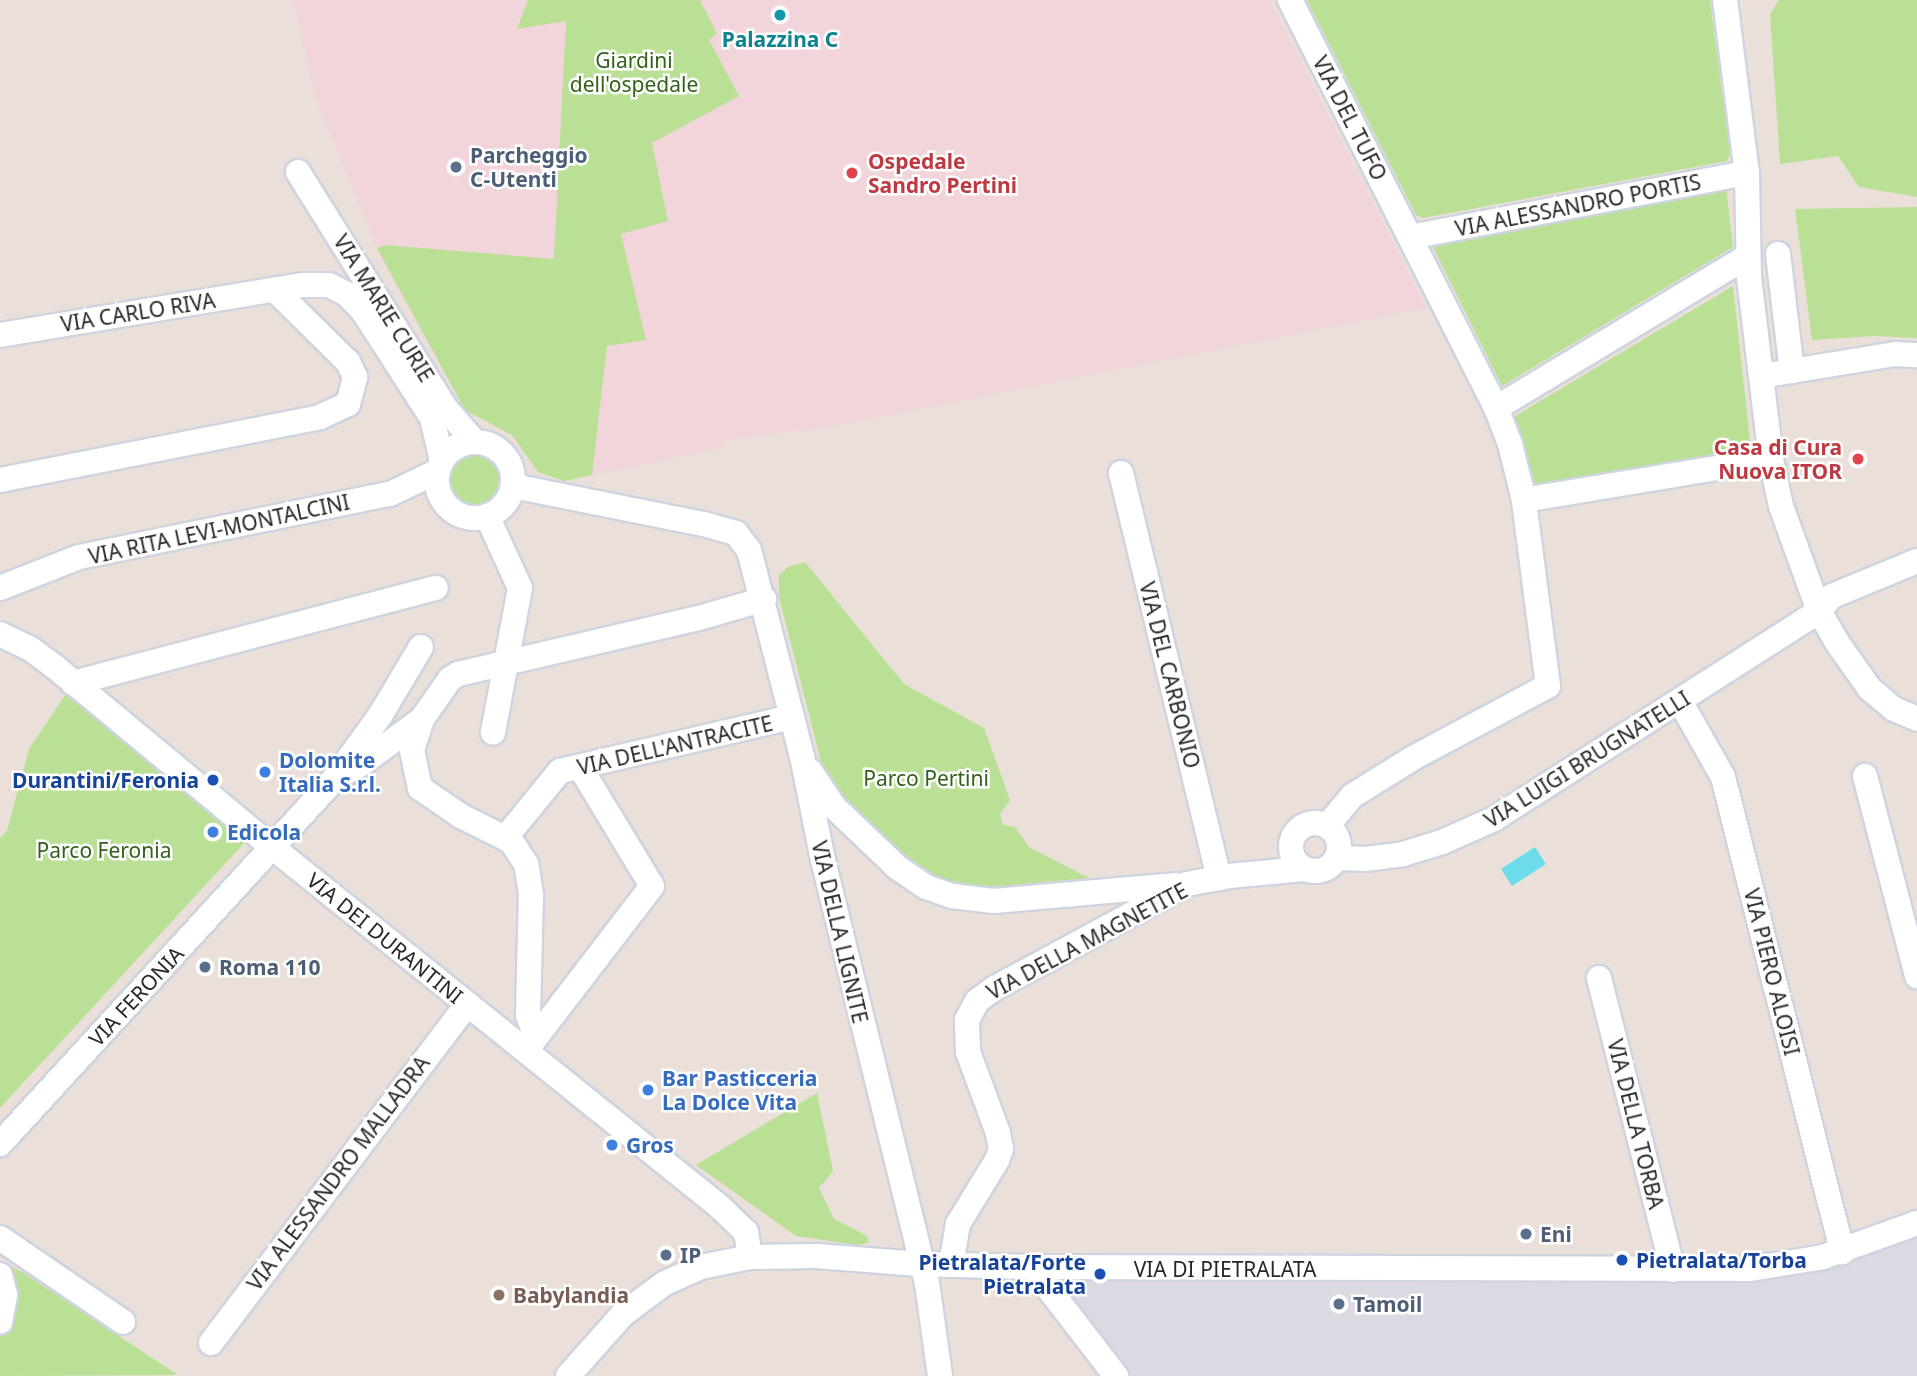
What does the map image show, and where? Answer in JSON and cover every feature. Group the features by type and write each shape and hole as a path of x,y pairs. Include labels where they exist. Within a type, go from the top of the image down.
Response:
{"street":[{"name":"VIA DEL TUFO","path":"1290,0 1496,408 1510,444 1524,500 1548,686 1413,758 1372,783 1348,799 1327,825"},
{"path":"1726,0 1747,173 1748,256 1761,376 1771,459 1789,532 1819,611 1855,670 1870,689 1894,709 1917,719"},
{"name":"VIA MARIE CURIE","path":"298,172 446,409 474,441"},
{"name":"VIA ALESSANDRO PORTIS","path":"1410,237 1747,173"},
{"path":"1777,254 1792,371"},
{"path":"1496,408 1748,256"},
{"name":"VIA CARLO RIVA","path":"0,334 302,285 329,285 347,294 363,311 432,418 440,466"},
{"path":"0,480 320,417 348,404 355,377 348,362 275,290"},
{"path":"1761,376 1895,354 1917,355"},
{"path":"474,441 486,443 502,452 511,467 513,486 504,504 487,516 467,517 449,508 439,491 440,466 454,448 474,441"},
{"path":"1524,500 1771,459"},
{"name":"VIA RITA LEVI-MONTALCINI","path":"0,588 79,558 390,494 440,466"},
{"name":"VIA DEL CARBONIO","path":"1121,473 1224,877"},
{"name":"VIA DELLA LIGNITE","path":"513,486 658,513 736,533 752,557 802,755 813,818 919,1264 927,1283 940,1376"},
{"path":"487,516 520,588 493,732"},
{"name":"VIA LUIGI BRUGNATELLI","path":"1337,858 1365,859 1403,854 1465,833 1511,810 1819,611 1837,593 1917,561"},
{"path":"74,683 436,587"},
{"path":"334,779 365,762 422,719 454,676 764,600"},
{"name":"VIA DEI DURANTINI","path":"0,634 31,649 74,683 467,1004 532,1043 741,1226 748,1237 750,1257"},
{"path":"334,779 381,714 421,647"},
{"name":"VIA PIERO ALOISI","path":"1680,701 1723,777 1842,1252"},
{"name":"VIA DELL'ANTRACITE","path":"506,837 560,771 792,717"},
{"path":"422,719 412,750 420,788 461,816 506,837 523,857 530,883 528,1015 532,1043"},
{"path":"802,755 822,794 903,872 926,887 958,898 980,901 1016,900 1187,884"},
{"path":"532,1043 652,886 580,767"},
{"path":"1865,776 1917,976"},
{"name":"VIA FERONIA","path":"0,1144 334,779"},
{"path":"813,818 822,808 838,812"},
{"path":"1312,822 1327,825 1339,841 1337,858 1324,869 1304,869 1294,860 1291,841 1305,824 1312,822"},
{"name":"VIA DELLA MAGNETITE","path":"1224,877 1291,841"},
{"name":"VIA DELLA MAGNETITE","path":"951,1265 958,1224 997,1160 1000,1149 998,1133 971,1067 966,1036 972,1009 995,988 1187,884 1224,877 1304,869"},
{"name":"VIA DELLA TORBA","path":"1600,978 1673,1269"},
{"name":"VIA ALESSANDRO MALLADRA","path":"211,1343 467,1004"},
{"name":"VIA DI PIETRALATA","path":"568,1376 623,1314 665,1283 701,1267 750,1257 817,1256 919,1264 1032,1267 1762,1268 1842,1252 1917,1223"},
{"path":"0,1238 123,1322"},
{"path":"1032,1267 1116,1376"},
{"path":"0,1275 5,1295 0,1322"}],"shaded area":[{"name":"Ospedale Sandro Pertini","path":"293,0 1270,0 1426,308 825,428 724,440 723,448 564,481 538,472 512,435 465,410 382,261 315,97"},
{"path":"1917,1235 1917,1376 1125,1376 1052,1278 1717,1280"}],"green space":[{"name":"Giardini dell'ospedale","path":"528,0 700,0 717,33 709,40 739,96 652,143 668,221 621,234 646,340 607,346 592,475 564,481 538,472 512,435 465,410 377,248 385,245 554,259 566,21 517,29"},
{"path":"1307,0 1710,0 1730,154 1727,161 1423,218 1416,215"},
{"path":"1779,0 1917,0 1917,197 1859,187 1838,156 1780,164 1770,14"},
{"path":"1726,187 1733,247 1502,386 1433,247"},
{"path":"1917,207 1917,338 1876,336 1812,340 1795,209"},
{"path":"1733,286 1751,450 1535,490 1512,418"},
{"path":"476,455 495,462 502,481 495,500 476,507 457,500 450,481 457,462"},
{"name":"Parco Pertini","path":"805,562 904,684 984,728 1010,800 1000,814 1003,825 1015,827 1029,847 1089,878 976,888 939,878 907,858 836,793 825,777 779,597 779,575 788,567"},
{"name":"Parco Feronia","path":"68,691 246,841 0,1108 0,838 7,831 29,749"},
{"path":"817,1093 833,1171 819,1188 834,1219 867,1236 869,1243 856,1245 796,1236 696,1165"},
{"path":"0,1261 22,1272 178,1375 0,1376"}],"water":[{"path":"1535,847 1546,864 1512,886 1501,869"}],"place":[{"name":"Palazzina C","path":"780,15"},
{"name":"Parcheggio C-Utenti","path":"456,167"},
{"name":"Ospedale Sandro Pertini","path":"852,173"},
{"name":"Casa di Cura Nuova ITOR","path":"1858,459"},
{"name":"Dolomite Italia S.r.l.","path":"265,772"},
{"name":"Durantini/Feronia","path":"213,780"},
{"name":"Edicola","path":"213,832"},
{"name":"Roma 110","path":"205,967"},
{"name":"Bar Pasticceria La Dolce Vita","path":"648,1090"},
{"name":"Gros","path":"612,1145"},
{"name":"Eni","path":"1526,1234"},
{"name":"IP","path":"666,1255"},
{"name":"Pietralata/Torba","path":"1622,1260"},
{"name":"Pietralata/Forte Pietralata","path":"1100,1274"},
{"name":"Babylandia","path":"499,1295"},
{"name":"Tamoil","path":"1339,1304"}]}
